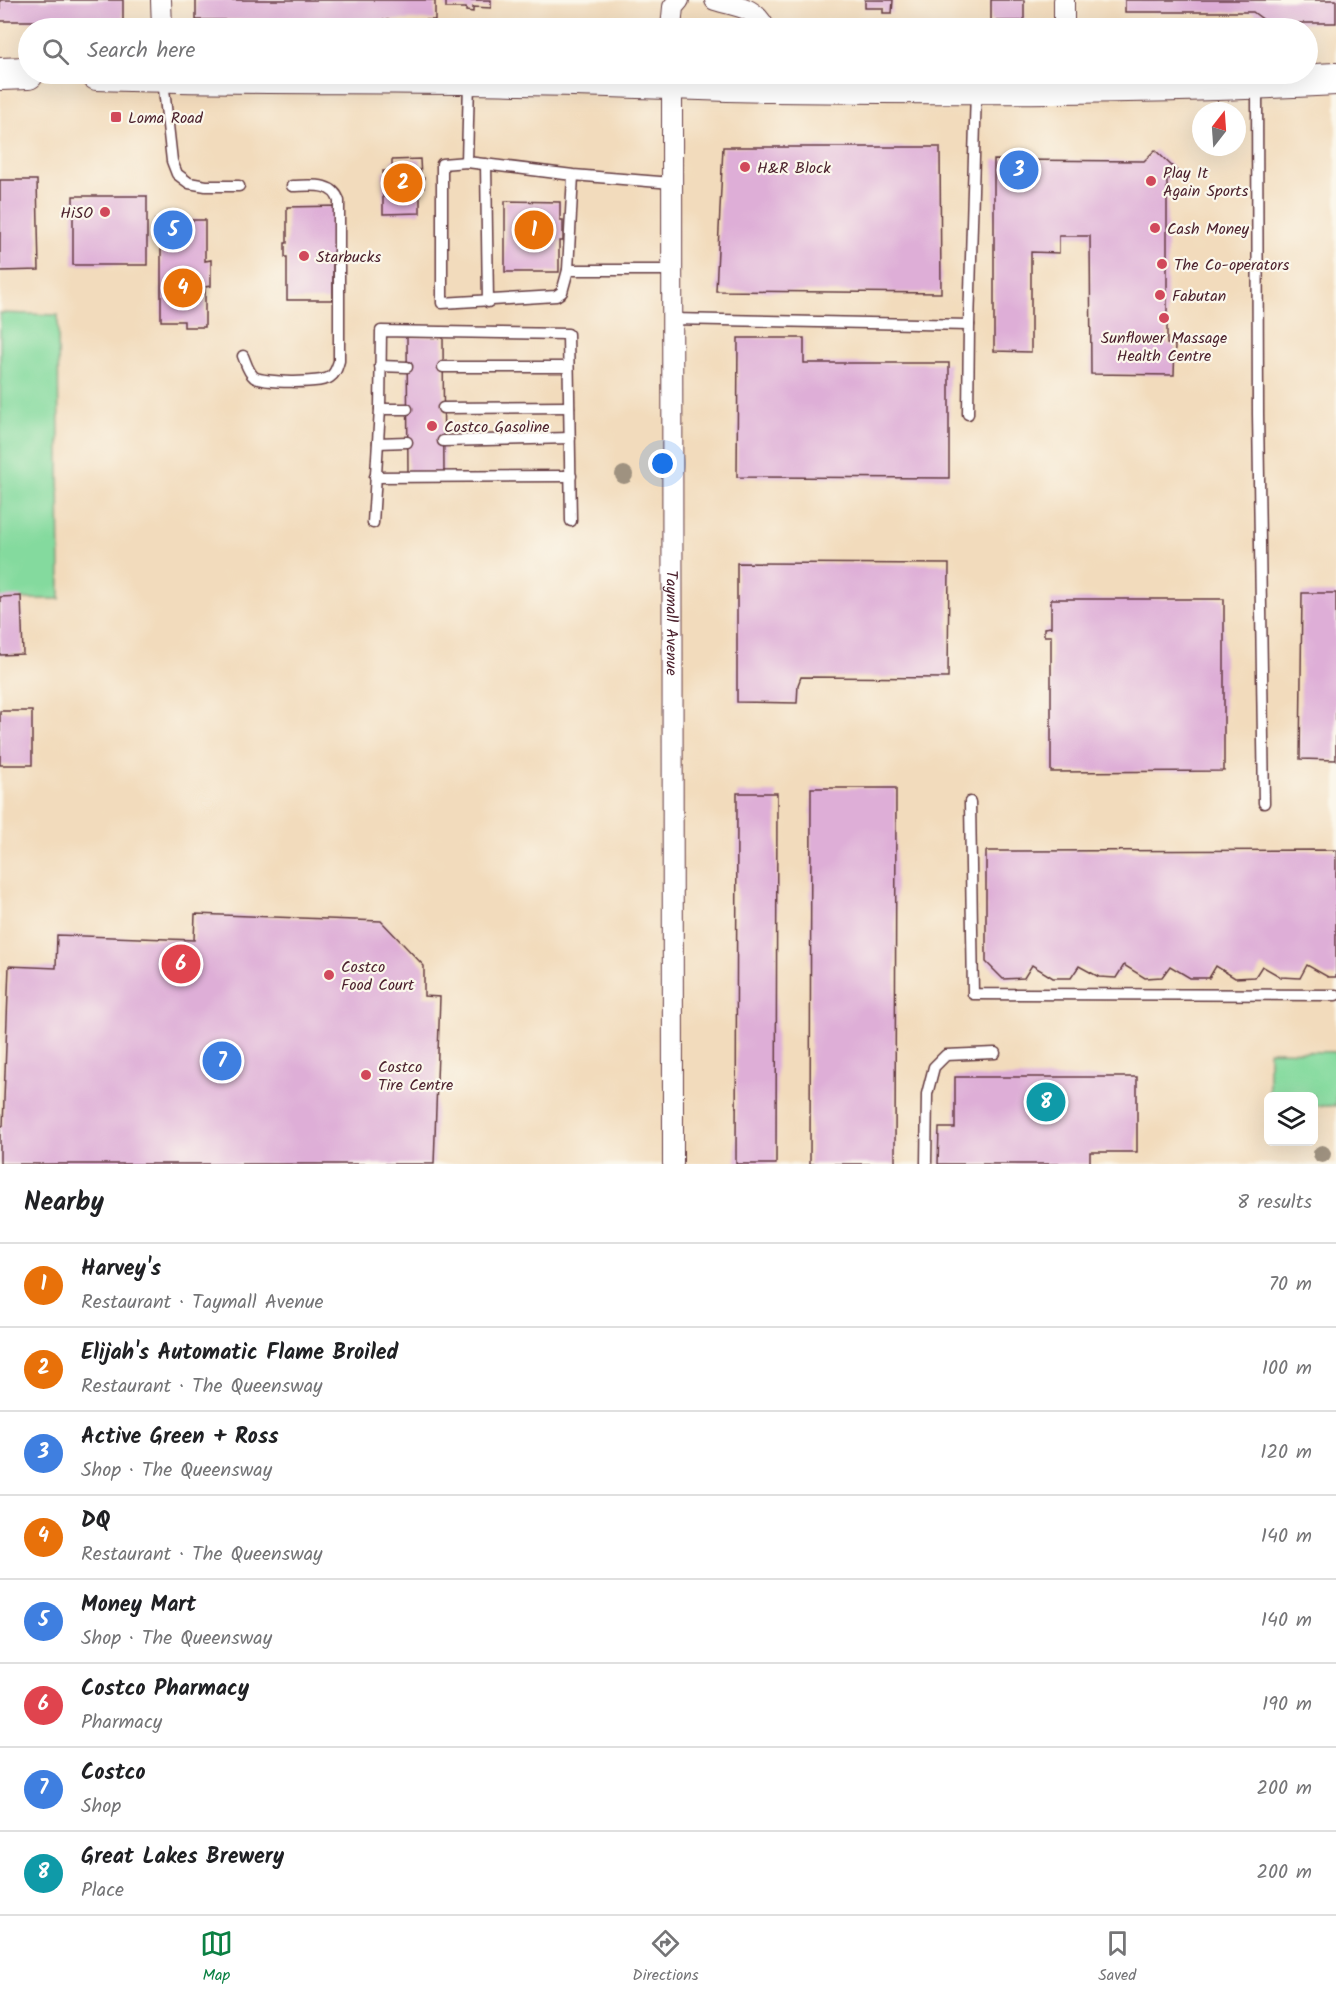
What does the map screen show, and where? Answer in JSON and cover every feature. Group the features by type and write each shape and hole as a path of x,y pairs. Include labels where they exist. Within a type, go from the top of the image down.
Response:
{"main road":[{"path":"0,74 18,73"},
{"path":"1318,80 1336,79"},
{"path":"888,84 976,87 1014,84"}],"street":[{"path":"161,0 162,18"},
{"path":"715,0 750,10 760,18"},
{"path":"1064,0 1064,18"},
{"path":"671,18 672,2"},
{"name":"Taymall Avenue","path":"672,84 673,1164"}],"lane":[{"path":"164,84 172,161 177,174 189,183 198,185 240,186"},
{"path":"467,162 469,84"},
{"path":"1257,84 1258,414 1264,803"},
{"path":"968,414 976,87"},
{"path":"573,175 568,270 562,292 556,296 488,302 442,303 442,164 467,162 573,175 672,183"},
{"path":"486,164 488,302"},
{"path":"243,356 252,375 261,380 316,381 329,378 336,370 339,361 339,201 337,194 326,187 292,186"},
{"path":"568,270 671,270"},
{"path":"672,319 969,325"},
{"path":"373,523 380,409 381,332 568,334 571,521"},
{"path":"380,366 407,367"},
{"path":"443,367 568,367"},
{"path":"443,408 569,407"},
{"path":"380,409 407,409"},
{"path":"443,441 570,438"},
{"path":"378,443 407,442"},
{"path":"375,477 571,476"},
{"path":"970,802 973,994 1336,995"},
{"path":"926,1164 927,1094 934,1067 946,1055 995,1053"}],"green space":[{"path":"0,313 58,315 60,599 0,599"},
{"path":"1269,1051 1336,1052 1336,1106 1318,1106 1318,1092 1269,1092"}],"building":[{"path":"0,0 123,0 123,18 18,18 18,21 0,21"},
{"path":"196,0 435,0 435,18 196,18"},
{"path":"446,0 491,0 491,8 473,7 473,12 466,11 466,8 446,8"},
{"path":"865,0 893,0 892,13 883,13 883,8 865,8"},
{"path":"991,0 1024,0 1024,18 991,18"},
{"path":"1125,0 1336,0 1336,23 1318,23 1318,18 1261,18 1253,12 1125,12"},
{"path":"723,147 940,147 941,293 716,291"},
{"path":"1155,150 1177,171 1167,181 1167,344 1175,345 1174,375 1091,374 1090,236 1059,236 1059,253 1031,252 1031,352 994,351 994,160 1144,161"},
{"path":"420,159 424,188 420,188 420,213 383,214 383,171 392,171 392,160"},
{"path":"0,180 37,180 39,270 0,271"},
{"path":"73,196 147,196 147,265 73,265"},
{"path":"505,201 560,202 563,241 559,241 559,272 505,272"},
{"path":"338,206 338,260 333,260 333,300 287,300 285,243 287,243 287,207"},
{"path":"155,220 205,220 205,261 211,260 211,286 205,287 205,327 184,327 184,321 161,321 161,234 155,234"},
{"path":"407,337 443,337 444,474 408,473"},
{"path":"738,338 804,338 804,363 949,363 949,478 737,477"},
{"path":"737,563 949,564 948,678 801,677 797,703 737,702"},
{"path":"1302,593 1336,593 1336,760 1300,759"},
{"path":"21,596 23,654 0,655 0,597"},
{"path":"1051,599 1224,599 1224,771 1051,772 1051,636 1044,636 1044,628 1051,627"},
{"path":"0,711 32,711 32,765 0,765"},
{"path":"811,788 896,788 895,1164 810,1164"},
{"path":"737,793 777,793 776,1164 736,1164"},
{"path":"1336,850 1336,977 1328,977 1307,965 1300,978 1281,977 1262,966 1255,977 1235,978 1216,966 1209,978 1190,978 1170,966 1162,977 1145,978 1124,965 1116,978 1099,977 1079,966 1071,978 1053,978 1032,965 1024,978 1003,979 986,962 986,851"},
{"path":"195,914 381,921 424,966 424,996 440,997 434,1164 0,1164 9,966 56,968 57,935 194,940"},
{"path":"955,1077 1137,1077 1137,1152 1090,1152 1090,1164 938,1164 939,1128 955,1128"}],"place":[{"name":"Loma Road","path":"116,117"},
{"name":"H&R Block","path":"745,167"},
{"name":"Active Green + Ross","path":"1019,170"},
{"name":"Play It Again Sports","path":"1151,181"},
{"name":"Elijah's Automatic Flame Broiled","path":"403,183"},
{"name":"HiSO","path":"105,212"},
{"name":"Cash Money","path":"1155,228"},
{"name":"Money Mart","path":"173,230"},
{"name":"Harvey's","path":"534,230"},
{"name":"Starbucks","path":"304,256"},
{"name":"The Co-operators","path":"1162,264"},
{"name":"DQ","path":"183,288"},
{"name":"Fabutan","path":"1160,295"},
{"name":"Sunflower Massage Health Centre","path":"1164,318"},
{"name":"Costco Gasoline","path":"432,426"},
{"name":"Costco Pharmacy","path":"181,964"},
{"name":"Costco Food Court","path":"329,975"},
{"name":"Costco","path":"222,1061"},
{"name":"Costco Tire Centre","path":"366,1075"},
{"name":"Great Lakes Brewery","path":"1046,1102"}]}
